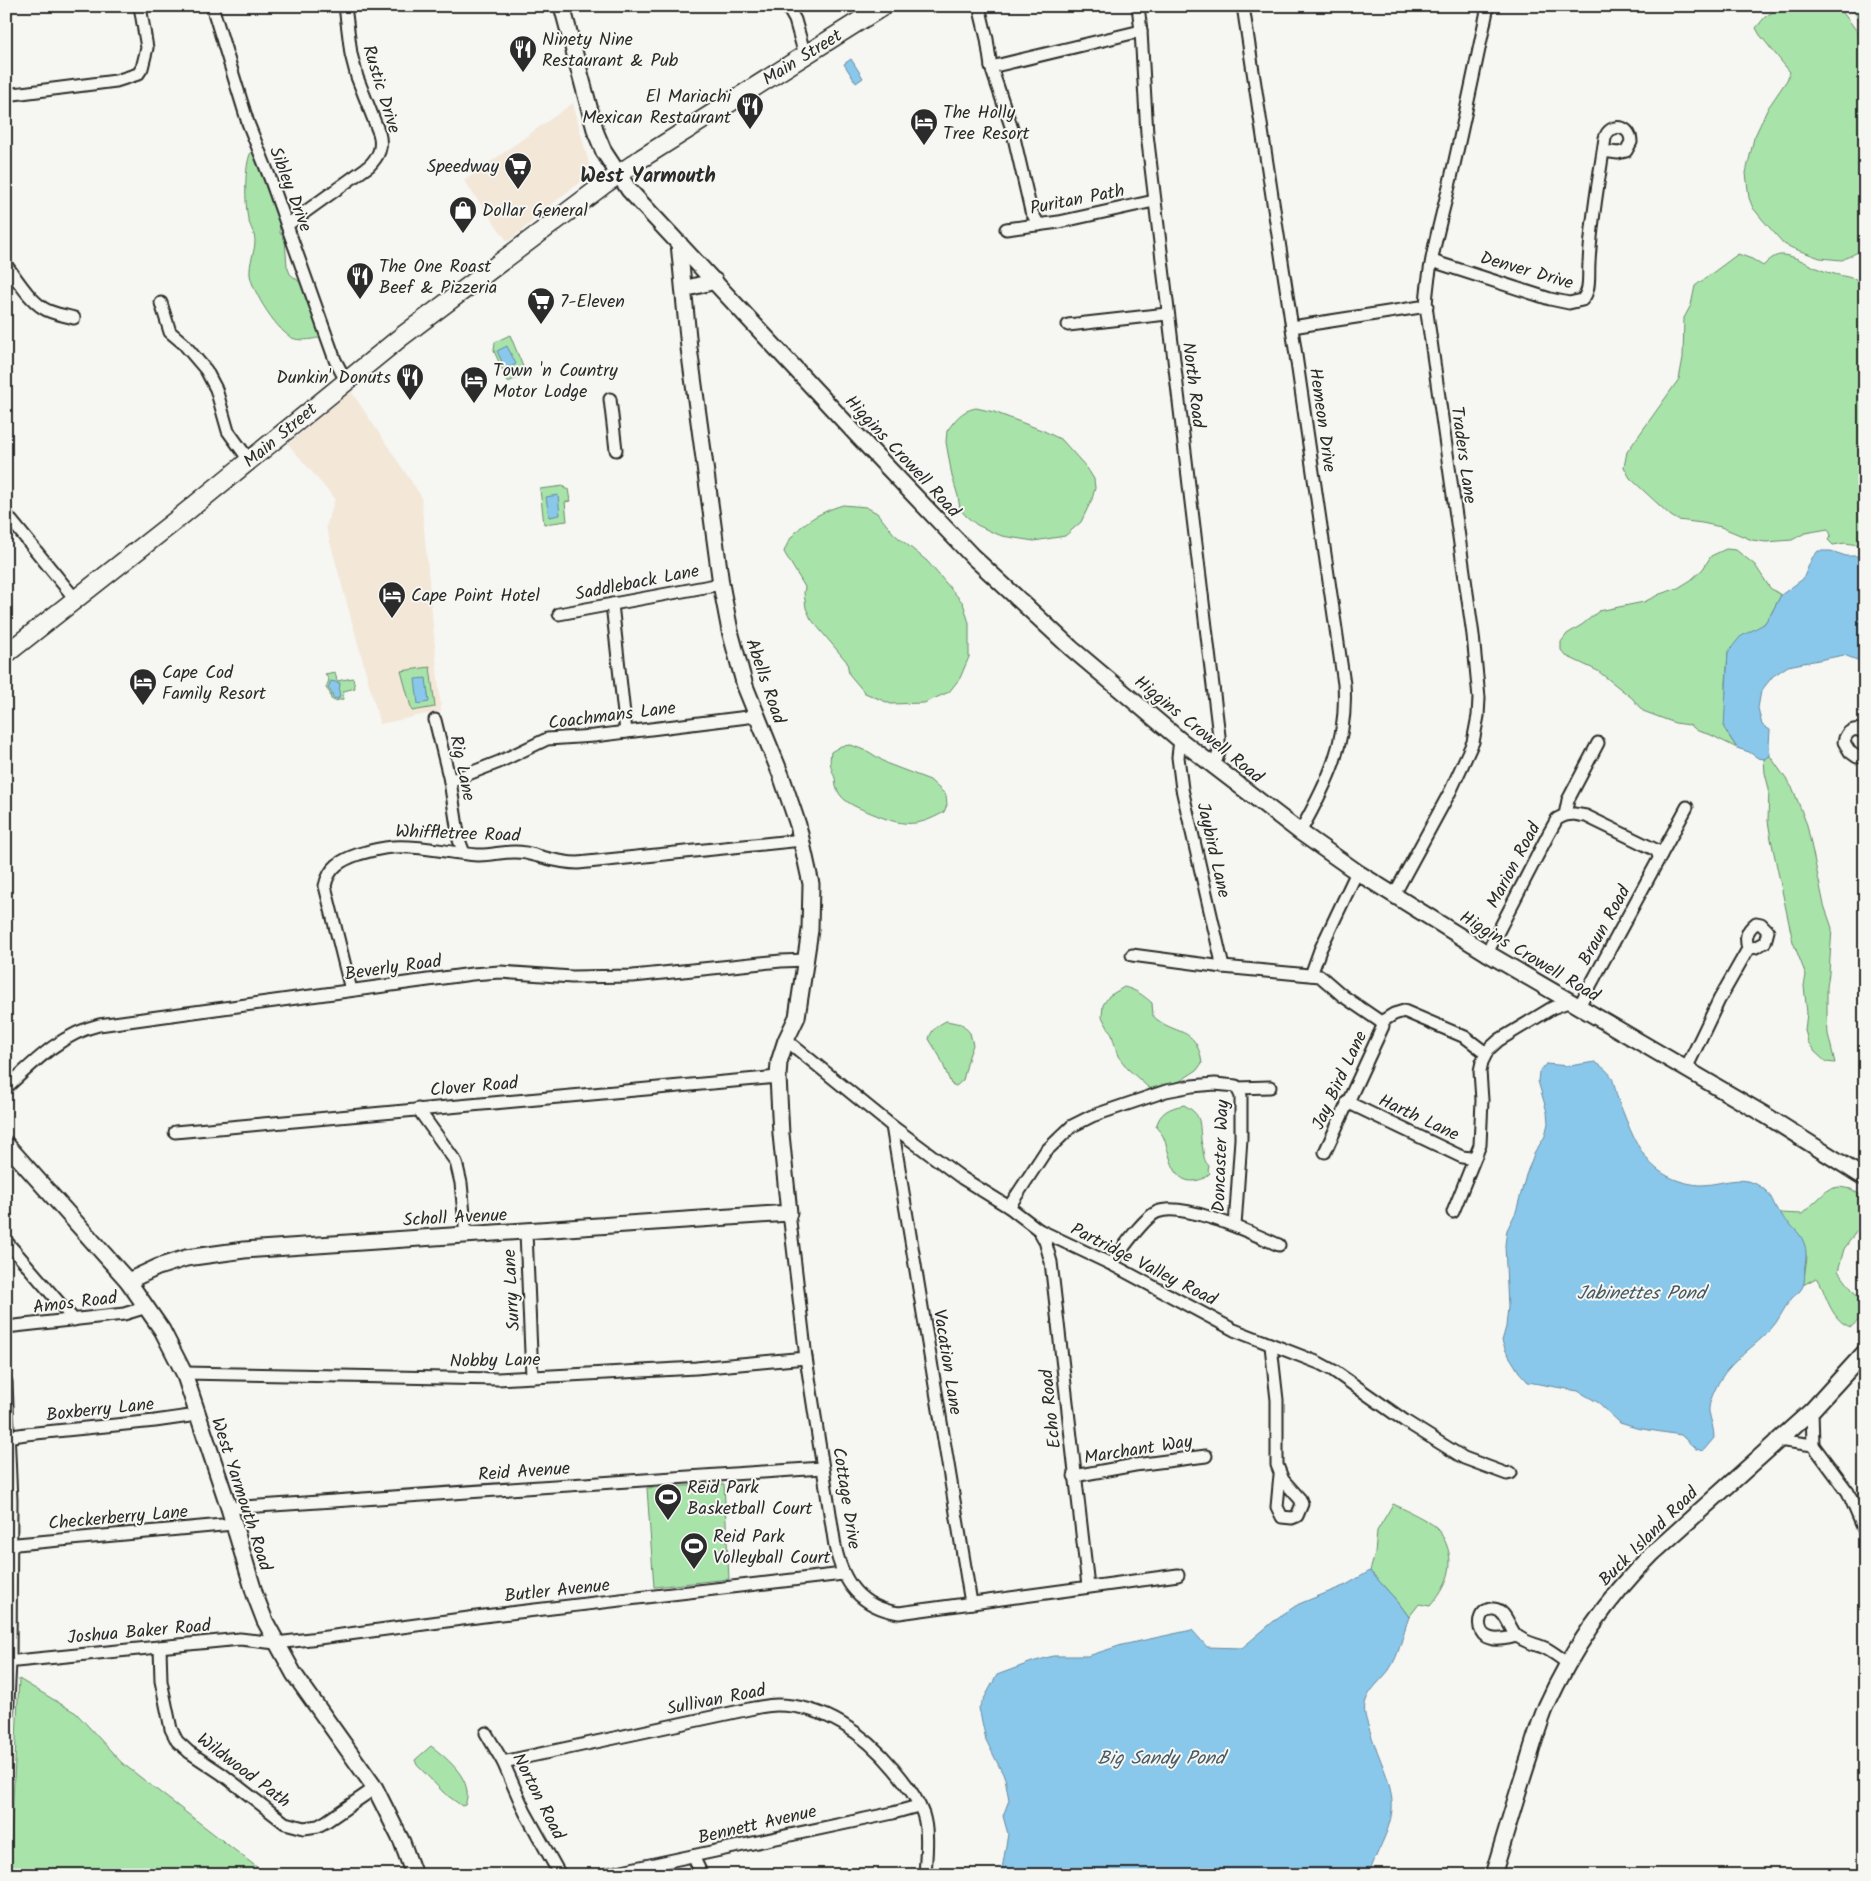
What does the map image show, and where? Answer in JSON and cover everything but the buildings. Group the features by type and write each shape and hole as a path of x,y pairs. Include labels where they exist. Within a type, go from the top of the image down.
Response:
{"main road":[{"name":"Higgins Crowell Road","path":"562,6 596,132 604,152 629,190 972,556 1071,648 1214,767 1357,872 1487,954 1765,1116 1865,1178"},
{"name":"Main Street","path":"6,654 76,600 433,311 531,240 617,174 883,6"},
{"name":"Abells Road","path":"679,243 690,348 721,584 739,669 756,716 781,775 798,825 811,884 810,930 797,1017 786,1040 779,1062 778,1077"},
{"path":"684,289 715,281"},
{"name":"Cottage Drive","path":"778,1077 781,1134 789,1213"},
{"name":"West Yarmouth Road","path":"6,1144 128,1281 162,1330 184,1373 229,1508 254,1595 276,1642 294,1674 375,1788 402,1842 414,1875"},
{"name":"Scholl Avenue","path":"128,1281 158,1267 205,1254 254,1249 789,1213"},
{"name":"Buck Island Road","path":"1493,1875 1541,1720 1568,1663 1602,1609 1630,1576 1680,1528 1812,1410 1865,1352"}],"street":[{"path":"6,95 116,81 139,73 147,48 140,6"},
{"name":"Sibley Drive","path":"212,6 248,123 335,360 346,381"},
{"name":"Rustic Drive","path":"287,225 369,166 377,158 381,149 379,133 357,77 351,54 345,6"},
{"path":"787,6 795,20 805,55"},
{"path":"979,6 991,67 1012,129 1031,211 1039,225"},
{"name":"North Road","path":"1138,6 1146,125 1154,201 1219,736 1219,752 1214,767"},
{"name":"Hemeon Drive","path":"1243,6 1342,666 1345,706 1340,744 1332,767 1316,804 1300,832"},
{"name":"Traders Lane","path":"1394,895 1455,782 1473,742 1478,716 1478,689 1473,635 1426,306 1432,262 1488,6"},
{"path":"991,67 1141,31"},
{"name":"Denver Drive","path":"1432,262 1550,298 1574,303 1582,300 1588,290 1591,234 1603,151"},
{"name":"Puritan Path","path":"1006,229 1059,222 1154,201"},
{"path":"6,265 32,298 43,308 74,318"},
{"path":"161,303 170,332 206,370 216,389 228,431 249,460"},
{"path":"1292,327 1426,306"},
{"path":"1068,325 1167,314"},
{"path":"610,399 616,450"},
{"path":"6,514 76,600"},
{"name":"Saddleback Lane","path":"560,614 721,584"},
{"path":"612,604 626,732"},
{"name":"Coachmans Lane","path":"450,782 499,762 547,739 626,732 756,716"},
{"name":"Rig Lane","path":"435,720 450,782 459,840 464,853"},
{"path":"1864,758 1857,757 1850,752 1844,742 1848,732 1855,729 1865,734"},
{"name":"Jaybird Lane","path":"1180,740 1178,757 1182,789 1223,967"},
{"name":"Marion Road","path":"1487,954 1548,835 1557,819 1564,816 1568,800 1598,743"},
{"name":"Braun Road","path":"1573,1005 1688,807"},
{"path":"1564,816 1574,814 1586,816 1656,850 1660,858"},
{"name":"Whiffletree Road","path":"351,990 325,886 330,871 349,857 392,847 433,849 484,855 505,851 525,852 552,860 578,863 802,840"},
{"path":"1311,975 1320,950 1357,872"},
{"path":"1686,1070 1719,1000 1748,949"},
{"path":"1132,955 1223,967 1320,976 1343,996 1381,1022 1394,1014 1404,1011 1465,1037 1486,1053"},
{"name":"Beverly Road","path":"6,1088 60,1041 85,1028 128,1020 472,974 500,972 572,978 633,976 806,960"},
{"path":"1453,1212 1480,1145 1482,1100 1480,1072 1486,1053 1499,1040 1552,1008 1573,1005"},
{"name":"Jay Bird Lane","path":"1325,1152 1382,1026 1381,1022"},
{"name":"Partridge Valley Road","path":"786,1040 892,1126 962,1178 1039,1230 1111,1264 1234,1330 1271,1346 1307,1357 1334,1371 1424,1434 1471,1462 1507,1474 1511,1473"},
{"name":"Clover Road","path":"175,1132 778,1077"},
{"path":"1009,1208 1045,1152 1072,1126 1092,1116 1166,1091 1192,1086 1215,1084 1236,1086 1238,1088 1270,1088"},
{"name":"Doncaster Way","path":"1235,1226 1241,1139 1241,1096 1238,1088"},
{"name":"Harth Lane","path":"1347,1102 1462,1157 1471,1158 1476,1155"},
{"path":"418,1109 456,1162 461,1183 466,1235"},
{"name":"Vacation Lane","path":"892,1126 971,1603"},
{"path":"1111,1264 1132,1237 1157,1212 1172,1209 1235,1226 1279,1245"},
{"name":"Cottage Drive","path":"789,1213 806,1358 835,1546 843,1574 853,1590 879,1608 891,1612 912,1612 1088,1586 1178,1575"},
{"name":"Echo Road","path":"1039,1230 1045,1241 1051,1262 1088,1586"},
{"name":"Surry Lane","path":"526,1232 532,1377"},
{"path":"6,1241 74,1320"},
{"name":"Amos Road","path":"6,1328 124,1314 147,1307"},
{"path":"1271,1346 1277,1400 1276,1452 1280,1475"},
{"name":"Nobby Lane","path":"184,1373 498,1379 696,1368 806,1358"},
{"path":"6,1382 8,1437 6,1742"},
{"path":"1812,1410 1813,1445 1848,1492 1865,1532"},
{"name":"Boxberry Lane","path":"8,1437 155,1422 197,1415"},
{"path":"1778,1440 1813,1445"},
{"name":"Marchant Way","path":"1074,1476 1135,1465 1206,1456"},
{"name":"Reid Avenue","path":"229,1508 822,1468"},
{"name":"Checkerberry Lane","path":"8,1545 233,1524"},
{"name":"Butler Avenue","path":"276,1642 843,1574"},
{"path":"1517,1636 1547,1649 1568,1663"},
{"name":"Joshua Baker Road","path":"8,1662 240,1639 276,1642"},
{"name":"Wildwood Path","path":"160,1647 161,1681 171,1729 177,1741 189,1752 222,1774 285,1823 304,1828 318,1826 375,1788"},
{"name":"Sullivan Road","path":"503,1762 754,1708 777,1705 797,1707 821,1714 857,1733 873,1746 907,1785 923,1814 926,1832 925,1875"},
{"name":"Norton Road","path":"486,1732 503,1762 525,1812 560,1875"},
{"name":"Bennett Avenue","path":"603,1875 918,1806"},
{"path":"694,1856 702,1875"}],"shaded area":[{"path":"573,103 590,168 588,176 508,242 464,181"},
{"name":"Cape Point Hotel","path":"351,391 421,496 441,711 380,724 326,527 335,499 288,444"}],"green space":[{"path":"1782,6 1838,6 1865,42 1865,245 1860,251 1842,260 1820,258 1784,244 1753,208 1749,198 1746,173 1754,138 1768,108 1787,80 1790,72 1756,28 1765,17"},
{"path":"1850,6 1865,6 1865,29"},
{"path":"251,152 256,156 279,217 280,233 285,240 287,266 290,274 307,288 322,337 301,340 289,336 267,312 252,282 250,270 255,241 248,219 246,204 246,175"},
{"path":"1738,254 1752,259 1763,266 1777,256 1789,256 1821,270 1865,282 1865,546 1845,543 1833,545 1828,540 1831,535 1828,529 1805,533 1792,540 1766,542 1752,540 1721,527 1678,520 1671,516 1630,478 1624,467 1627,452 1679,379 1683,358 1684,318 1691,305 1695,286"},
{"path":"510,335 526,374 508,382 494,351 495,342"},
{"path":"976,408 994,412 1062,440 1087,468 1094,479 1095,488 1092,499 1081,522 1065,536 1034,541 1002,536 977,525 960,509 946,442 947,431 963,413"},
{"path":"564,486 565,489 568,489 570,501 565,502 567,521 544,524 540,489"},
{"path":"843,505 866,507 877,513 894,534 927,561 963,603 969,623 969,657 960,678 949,692 924,703 891,704 865,693 849,674 847,662 811,619 806,608 805,587 784,552 793,535 800,528 816,516"},
{"path":"1726,549 1736,550 1755,565 1770,588 1781,595 1764,624 1728,652 1726,683 1727,733 1737,748 1711,735 1698,731 1690,725 1675,723 1643,711 1632,698 1598,671 1566,656 1561,650 1561,642 1567,634 1599,611 1644,602 1678,588 1703,569 1711,556"},
{"path":"430,667 435,707 412,711 401,671"},
{"path":"335,672 337,681 353,678 355,688 344,691 343,699 335,701 331,699 330,693 326,688 329,680 325,674"},
{"path":"851,745 869,752 888,764 930,780 946,795 947,805 944,812 916,823 899,822 856,807 847,801 839,794 836,788 830,756 831,752 841,746"},
{"path":"1770,756 1793,789 1807,825 1824,905 1832,928 1827,987 1827,1016 1828,1034 1835,1063 1826,1062 1815,1052 1808,1042 1805,1030 1807,1013 1804,986 1806,975 1793,942 1768,821 1769,789 1764,759"},
{"path":"1124,987 1139,993 1152,1003 1153,1016 1169,1027 1184,1033 1195,1042 1202,1063 1197,1070 1180,1081 1158,1089 1149,1088 1128,1069 1118,1056 1112,1035 1102,1017 1103,1005 1109,996"},
{"path":"946,1021 962,1024 970,1033 973,1045 963,1080 956,1086 951,1084 940,1057 929,1039 935,1028"},
{"path":"1184,1105 1197,1115 1204,1157 1209,1166 1208,1171 1210,1173 1202,1179 1193,1181 1186,1180 1176,1171 1163,1136 1156,1127 1163,1114"},
{"path":"1839,1187 1851,1189 1865,1198 1865,1219 1844,1249 1838,1271 1863,1304 1861,1318 1851,1327 1839,1320 1835,1315 1820,1282 1816,1278 1803,1285 1807,1257 1779,1213 1802,1214 1829,1189"},
{"path":"724,1484 729,1579 654,1587 647,1488"},
{"path":"1393,1504 1435,1526 1444,1539 1450,1558 1448,1575 1441,1591 1430,1606 1419,1604 1409,1617 1370,1571 1375,1554 1377,1531"},
{"path":"19,1679 76,1713 122,1763 267,1875 6,1875 6,1862 10,1862"},
{"path":"431,1746 452,1764 463,1779 467,1796 465,1805 462,1806 444,1793 417,1765 415,1760"}],"water":[{"path":"851,59 863,78 856,83 844,64"},
{"path":"507,346 516,364 509,368 510,371 507,372 497,351"},
{"path":"558,495 560,515 549,517 546,497"},
{"path":"1818,551 1831,551 1846,556 1860,556 1865,559 1865,663 1844,655 1788,666 1773,676 1761,691 1758,708 1762,725 1770,730 1770,756 1764,759 1758,758 1749,752 1737,748 1724,728 1728,652 1740,637 1764,624 1781,595 1803,579 1812,558"},
{"path":"426,678 429,702 418,704 415,679"},
{"path":"331,681 340,683 338,699 333,698 328,688"},
{"name":"Jabinettes Pond","path":"1595,1062 1611,1075 1619,1102 1634,1139 1651,1164 1663,1173 1683,1182 1708,1185 1739,1180 1754,1183 1771,1197 1777,1210 1800,1235 1805,1246 1804,1280 1801,1289 1792,1298 1764,1336 1731,1366 1716,1388 1709,1408 1714,1438 1703,1451 1696,1449 1681,1435 1636,1428 1620,1423 1599,1403 1578,1391 1528,1382 1519,1372 1502,1341 1506,1327 1508,1307 1505,1245 1507,1230 1516,1212 1534,1154 1545,1136 1548,1123 1547,1112 1538,1081 1539,1072 1546,1064 1569,1066"},
{"name":"Big Sandy Pond","path":"1370,1571 1409,1617 1393,1664 1372,1690 1365,1704 1366,1719 1385,1771 1392,1800 1391,1818 1369,1875 1001,1875 1008,1834 1003,1816 1009,1800 1005,1778 986,1740 979,1708 997,1675 1053,1656 1088,1656 1122,1645 1192,1630 1207,1647 1242,1648 1280,1616 1299,1604 1346,1585"}],"place":[{"name":"Ninety Nine Restaurant & Pub","path":"523,73"},
{"name":"El Mariachi Mexican Restaurant","path":"750,130"},
{"name":"The Holly Tree Resort","path":"924,146"},
{"name":"Speedway","path":"518,190"},
{"name":"Dollar General","path":"463,234"},
{"name":"The One Roast Beef & Pizzeria","path":"360,300"},
{"name":"7-Eleven","path":"541,325"},
{"name":"Dunkin' Donuts","path":"410,401"},
{"name":"Town 'n Country Motor Lodge","path":"474,404"},
{"name":"Cape Point Hotel","path":"392,619"},
{"name":"Cape Cod Family Resort","path":"143,706"},
{"name":"Reid Park Basketball Court","path":"668,1521"},
{"name":"Reid Park Volleyball Court","path":"694,1570"}],"district":[{"name":"West Yarmouth","path":"648,175"}]}
